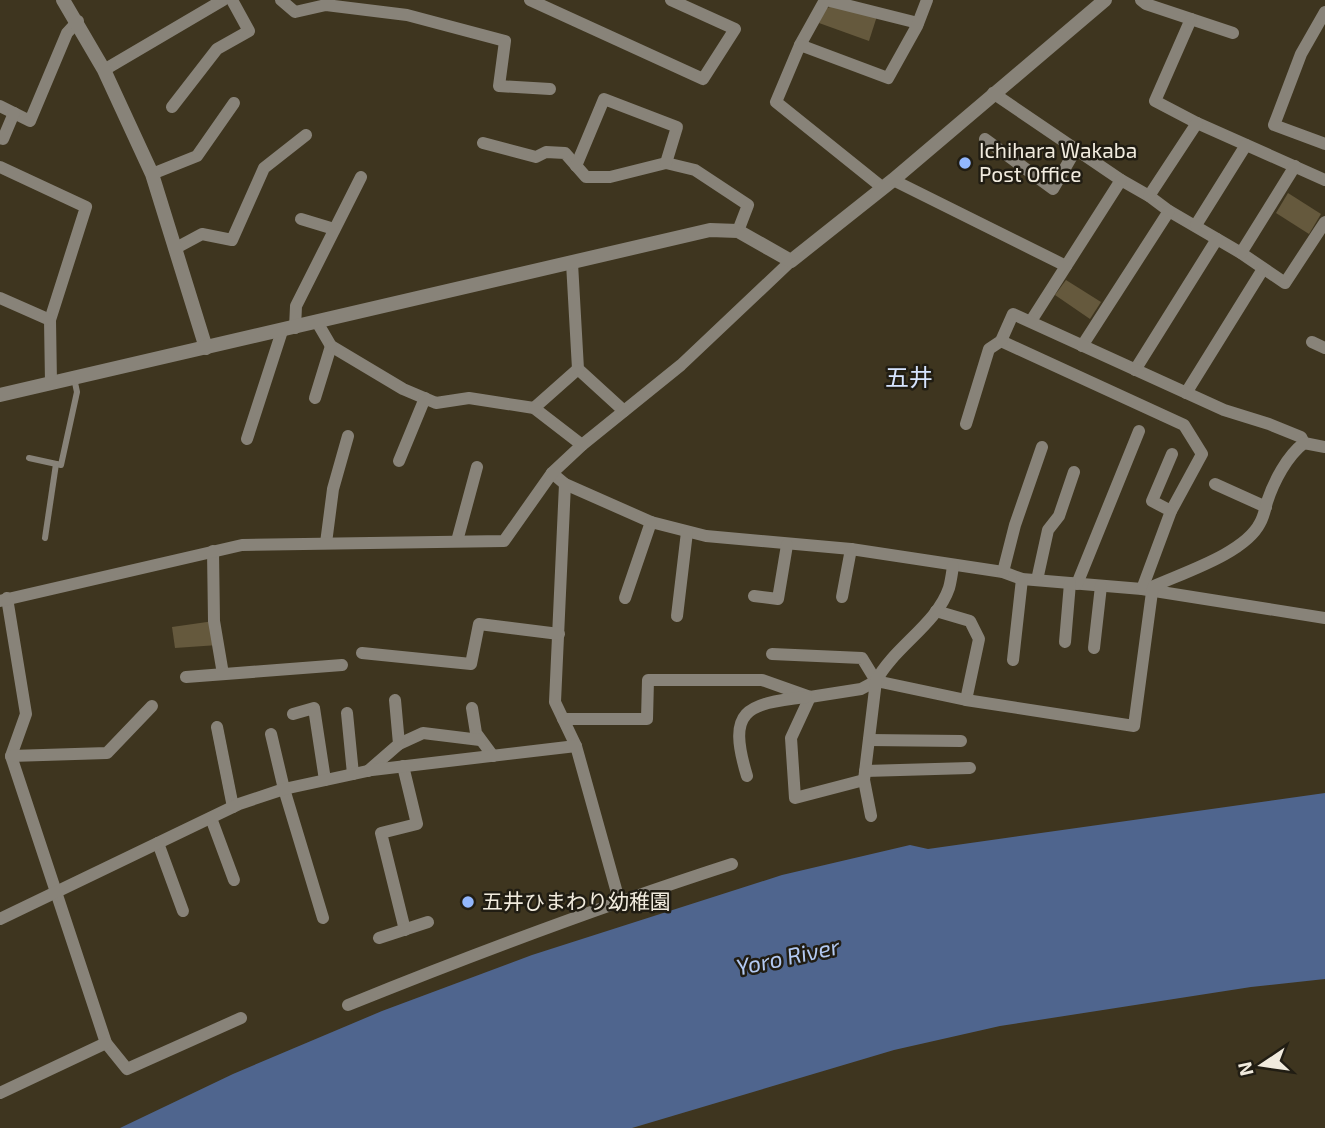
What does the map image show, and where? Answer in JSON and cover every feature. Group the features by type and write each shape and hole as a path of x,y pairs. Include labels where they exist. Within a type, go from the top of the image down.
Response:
{"street":[{"path":"63,0 78,21 104,70 152,174 206,348"},
{"path":"104,70 223,0"},
{"path":"172,107 217,49 249,31 232,0"},
{"path":"281,0 295,12 326,5 407,15 505,41 499,86 550,89"},
{"path":"530,0 703,79 735,29 671,0"},
{"path":"918,23 826,0 800,45 776,103 888,184 1066,266"},
{"path":"800,45 888,78 918,23 927,0"},
{"path":"240,1018 127,1069 106,1042 11,756 26,714 4,600 242,545 504,541 552,473 582,444 681,365 791,261 888,184 1105,0"},
{"path":"1141,0 1233,33"},
{"path":"1325,12 1301,54 1274,125 1325,144"},
{"path":"1191,19 1155,101 1197,123 1325,180"},
{"path":"0,106 30,121 67,33 78,21"},
{"path":"993,93 1121,180 1285,283 1325,222"},
{"path":"576,166 604,99 677,127 666,163"},
{"path":"152,174 197,156 234,103"},
{"path":"2,139 14,113"},
{"path":"1149,196 1197,123"},
{"path":"176,248 202,234 232,240 264,168 306,135"},
{"path":"985,139 1053,189 1076,149"},
{"path":"483,144 536,157 546,152 565,153 586,177 610,177 666,163 695,170 748,205 738,231"},
{"path":"1196,225 1246,145"},
{"path":"1241,253 1295,166"},
{"path":"0,167 86,207 50,320 51,383"},
{"path":"247,439 296,306 361,177"},
{"path":"1031,321 1121,180"},
{"path":"1082,346 1169,211"},
{"path":"301,219 334,229"},
{"path":"0,395 710,230 738,231 791,261"},
{"path":"1135,370 1217,239"},
{"path":"572,262 578,369 624,411"},
{"path":"1186,393 1263,269"},
{"path":"0,298 50,320"},
{"path":"966,424 989,349 1001,341 1013,314 1224,410 1301,437 1304,443"},
{"path":"317,322 331,346 403,389 436,403 469,398 534,408 582,444"},
{"path":"747,776 741,759 739,729 746,715 758,704 861,689 876,681 966,700 1134,726 1147,590 1171,511 1202,454 1184,425 1001,341"},
{"path":"1312,342 1325,348"},
{"path":"314,398 331,346"},
{"path":"534,408 578,369"},
{"path":"399,461 425,398"},
{"path":"1065,642 1074,583 1139,431"},
{"path":"326,543 332,489 348,436"},
{"path":"1147,590 1216,558 1248,538 1261,522 1283,469 1296,449 1304,443 1325,447"},
{"path":"1003,572 1015,525 1042,447"},
{"path":"1171,511 1152,501 1172,454"},
{"path":"457,541 477,467"},
{"path":"1037,580 1048,530 1059,516 1074,472"},
{"path":"552,473 565,484 651,522 706,536 851,550 1003,572 1021,579 1147,590 1325,618"},
{"path":"565,484 555,702 576,746 619,900"},
{"path":"1215,484 1266,507"},
{"path":"625,598 651,522"},
{"path":"677,616 687,532"},
{"path":"754,596 778,599 787,545"},
{"path":"842,597 851,550"},
{"path":"214,551 214,621 223,674"},
{"path":"870,816 865,776 876,681 883,668 936,611 949,589 953,566"},
{"path":"1013,660 1021,579"},
{"path":"1094,648 1101,586"},
{"path":"936,611 970,621 979,639 966,700"},
{"path":"362,653 471,664 479,624 559,634"},
{"path":"772,654 862,658 876,681"},
{"path":"186,677 342,665"},
{"path":"563,719 647,719 648,680 762,680 810,696"},
{"path":"810,696 791,738 795,798 865,776 970,768"},
{"path":"395,700 399,744"},
{"path":"11,756 107,753 152,706"},
{"path":"293,713 314,708 325,780"},
{"path":"472,708 475,733 493,756"},
{"path":"347,713 353,774"},
{"path":"216,727 233,807"},
{"path":"368,771 399,744 423,733 481,740"},
{"path":"271,734 284,789 323,918"},
{"path":"869,740 961,741"},
{"path":"0,919 233,807 284,789 368,771 576,746"},
{"path":"403,766 417,824 381,833 405,930"},
{"path":"211,818 234,880"},
{"path":"158,843 183,911"},
{"path":"348,1006 475,953 619,900 732,864"},
{"path":"379,938 428,922"},
{"path":"0,1093 106,1042"}],"lane":[{"path":"30,458 61,465 77,392 74,378"},
{"path":"44,538 56,464"}],"shaded area":[{"path":"832,6 877,16 869,41 819,23 825,9"},
{"path":"1288,193 1321,214 1309,234 1276,213"},
{"path":"1066,280 1101,302 1090,319 1055,295"},
{"path":"214,621 218,645 175,648 172,627"}],"water":[{"name":"Yoro River","path":"1325,793 1325,979 1251,987 1000,1026 894,1050 632,1128 120,1128 233,1074 382,1011 532,955 782,875 910,845 928,849"}],"place":[{"name":"Ichihara Wakaba Post Office","path":"965,163"},
{"name":"五井ひまわり幼稚園","path":"468,902"}],"district":[{"name":"五井","path":"909,378"}]}
